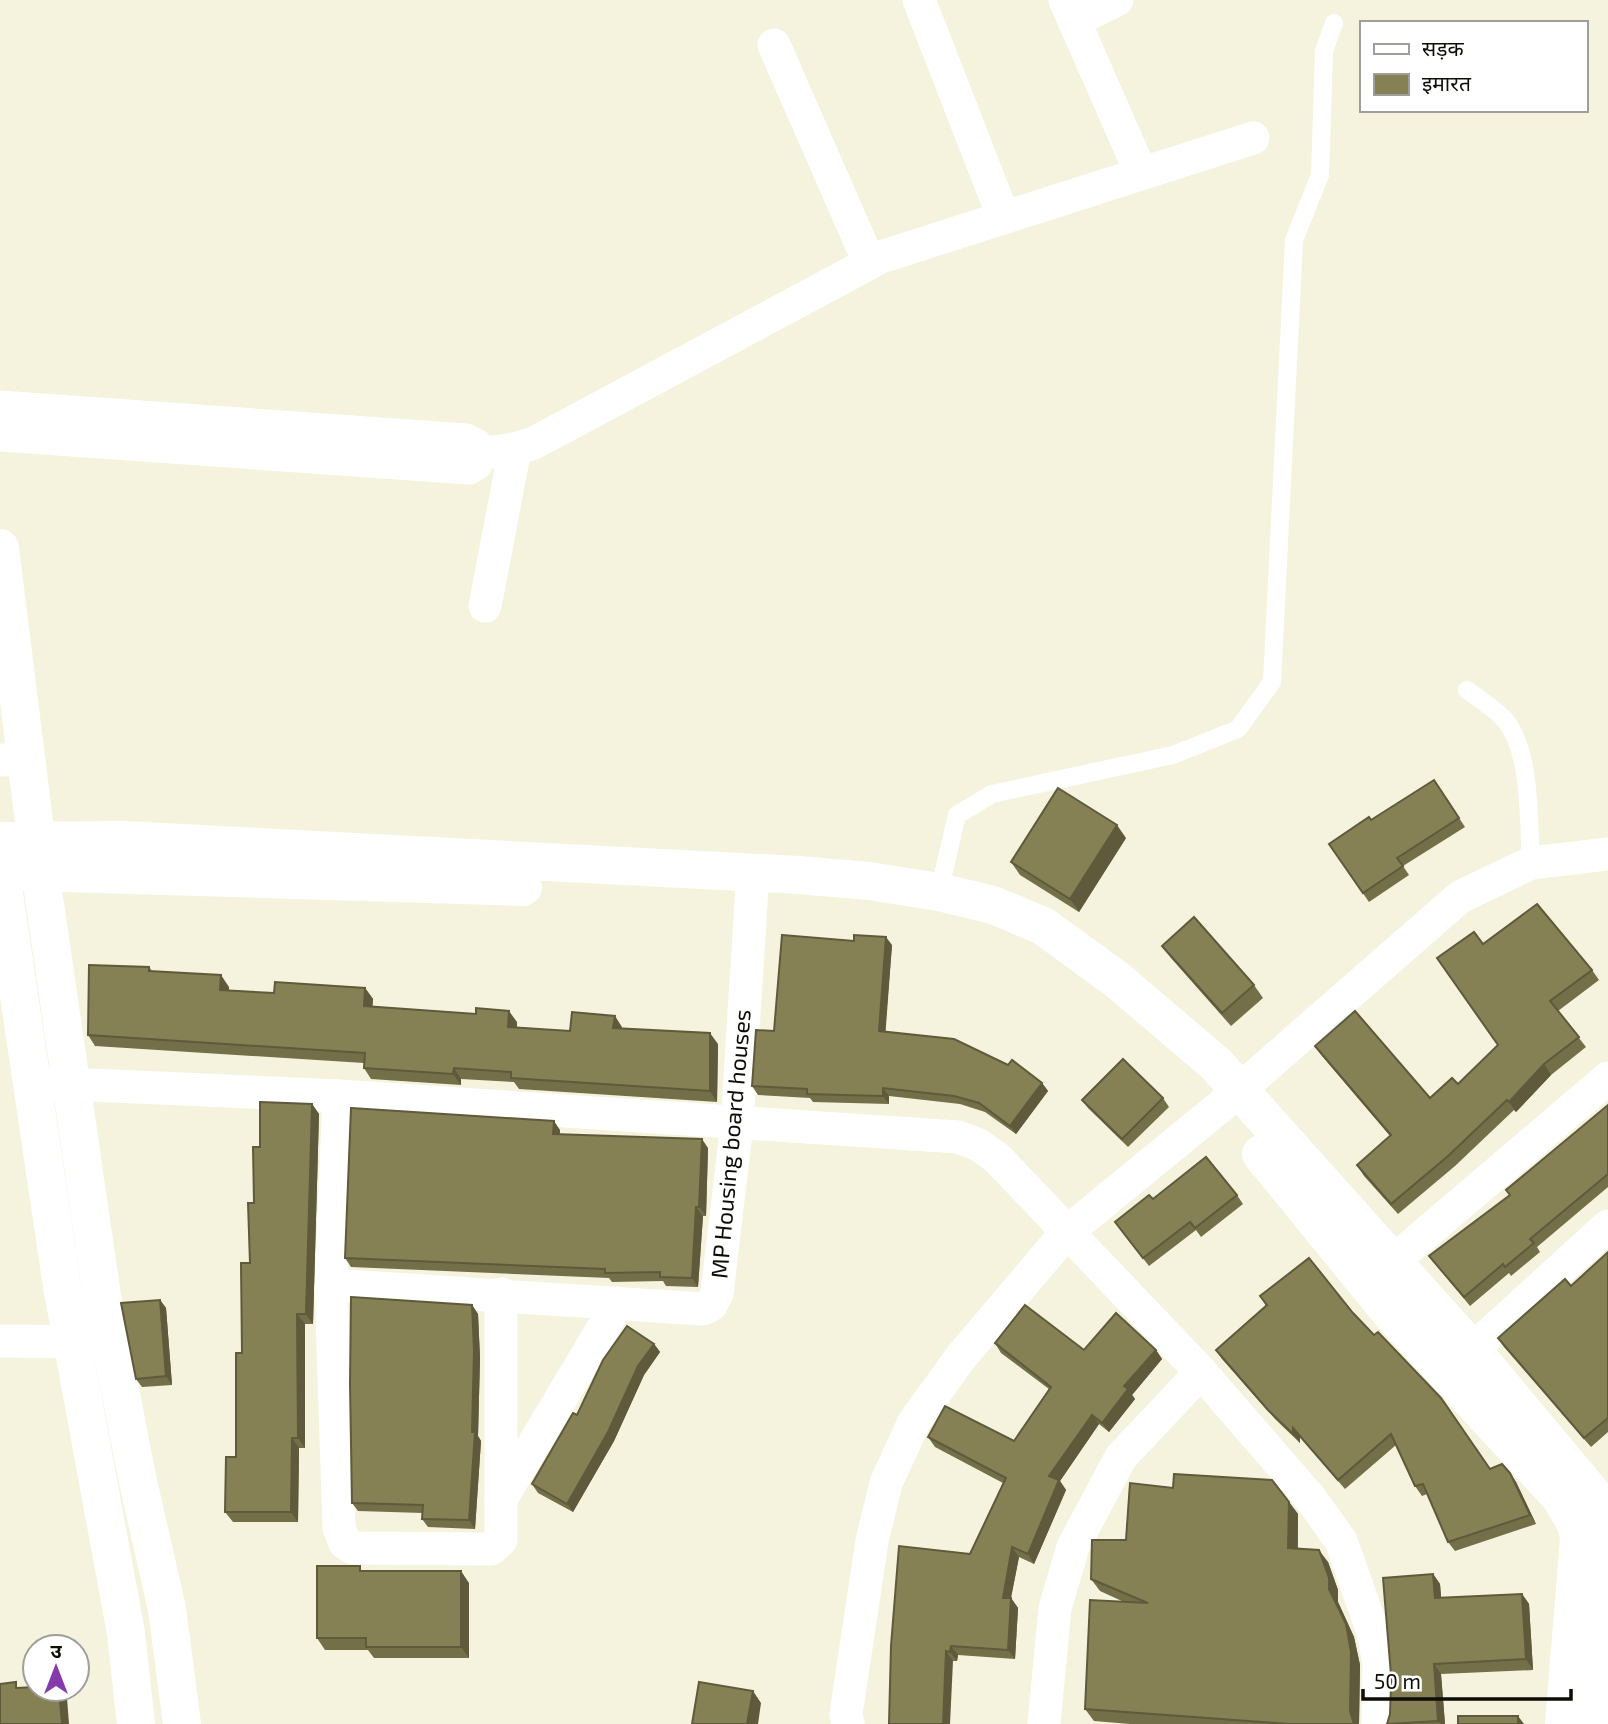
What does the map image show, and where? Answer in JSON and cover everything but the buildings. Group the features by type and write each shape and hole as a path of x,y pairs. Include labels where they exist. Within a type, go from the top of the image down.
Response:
{"street":[{"path":"919,0 1003,216"},
{"path":"1117,0 1069,10 1141,173"},
{"path":"774,45 869,262"},
{"path":"478,454 516,449 534,443 869,262 1003,216 1253,138"},
{"path":"0,407 466,440 476,444 478,454 476,464 469,468 0,435"},
{"path":"485,606 516,449"},
{"path":"0,548 14,759 26,851 70,1083 111,1341 167,1609 182,1724"},
{"path":"136,1724 127,1633 73,1343 0,869 26,851 124,840 752,883 869,881 939,892 993,905 1043,926 1126,988 1216,1064 1230,1098 1389,1311 1552,1488 1594,1511"},
{"path":"848,1724 846,1714 872,1541 886,1483 914,1422 961,1357 1066,1233 1230,1098 1460,897 1531,863 1608,854"},
{"path":"752,883 933,912 992,929 1039,953 1113,1004 1230,1098 1472,1350 1594,1511 1593,1724"},
{"name":"MP Housing board houses","path":"331,1285 703,1309 714,1301 737,1124 752,883"},
{"path":"1391,1263 1608,1078"},
{"path":"31,1083 339,1096 958,1137 979,1145 998,1158 1066,1233 1201,1372 1311,1499 1341,1541 1373,1632 1379,1664 1378,1724"},
{"path":"339,1096 331,1285 338,1528 345,1543 359,1550 491,1549 497,1546 503,1533 500,1294"},
{"path":"1472,1350 1608,1226"},
{"path":"501,1499 618,1303"},
{"path":"0,1341 111,1341"},
{"path":"1044,1724 1055,1608 1073,1547 1121,1457 1201,1372"},
{"path":"1564,1724 1594,1511"}],"lane":[{"path":"939,892 957,815 992,794 1173,755 1238,729 1272,682 1294,240 1320,176 1324,51 1334,23"},
{"path":"1467,690 1504,719 1515,735 1522,755 1531,863"}]}
